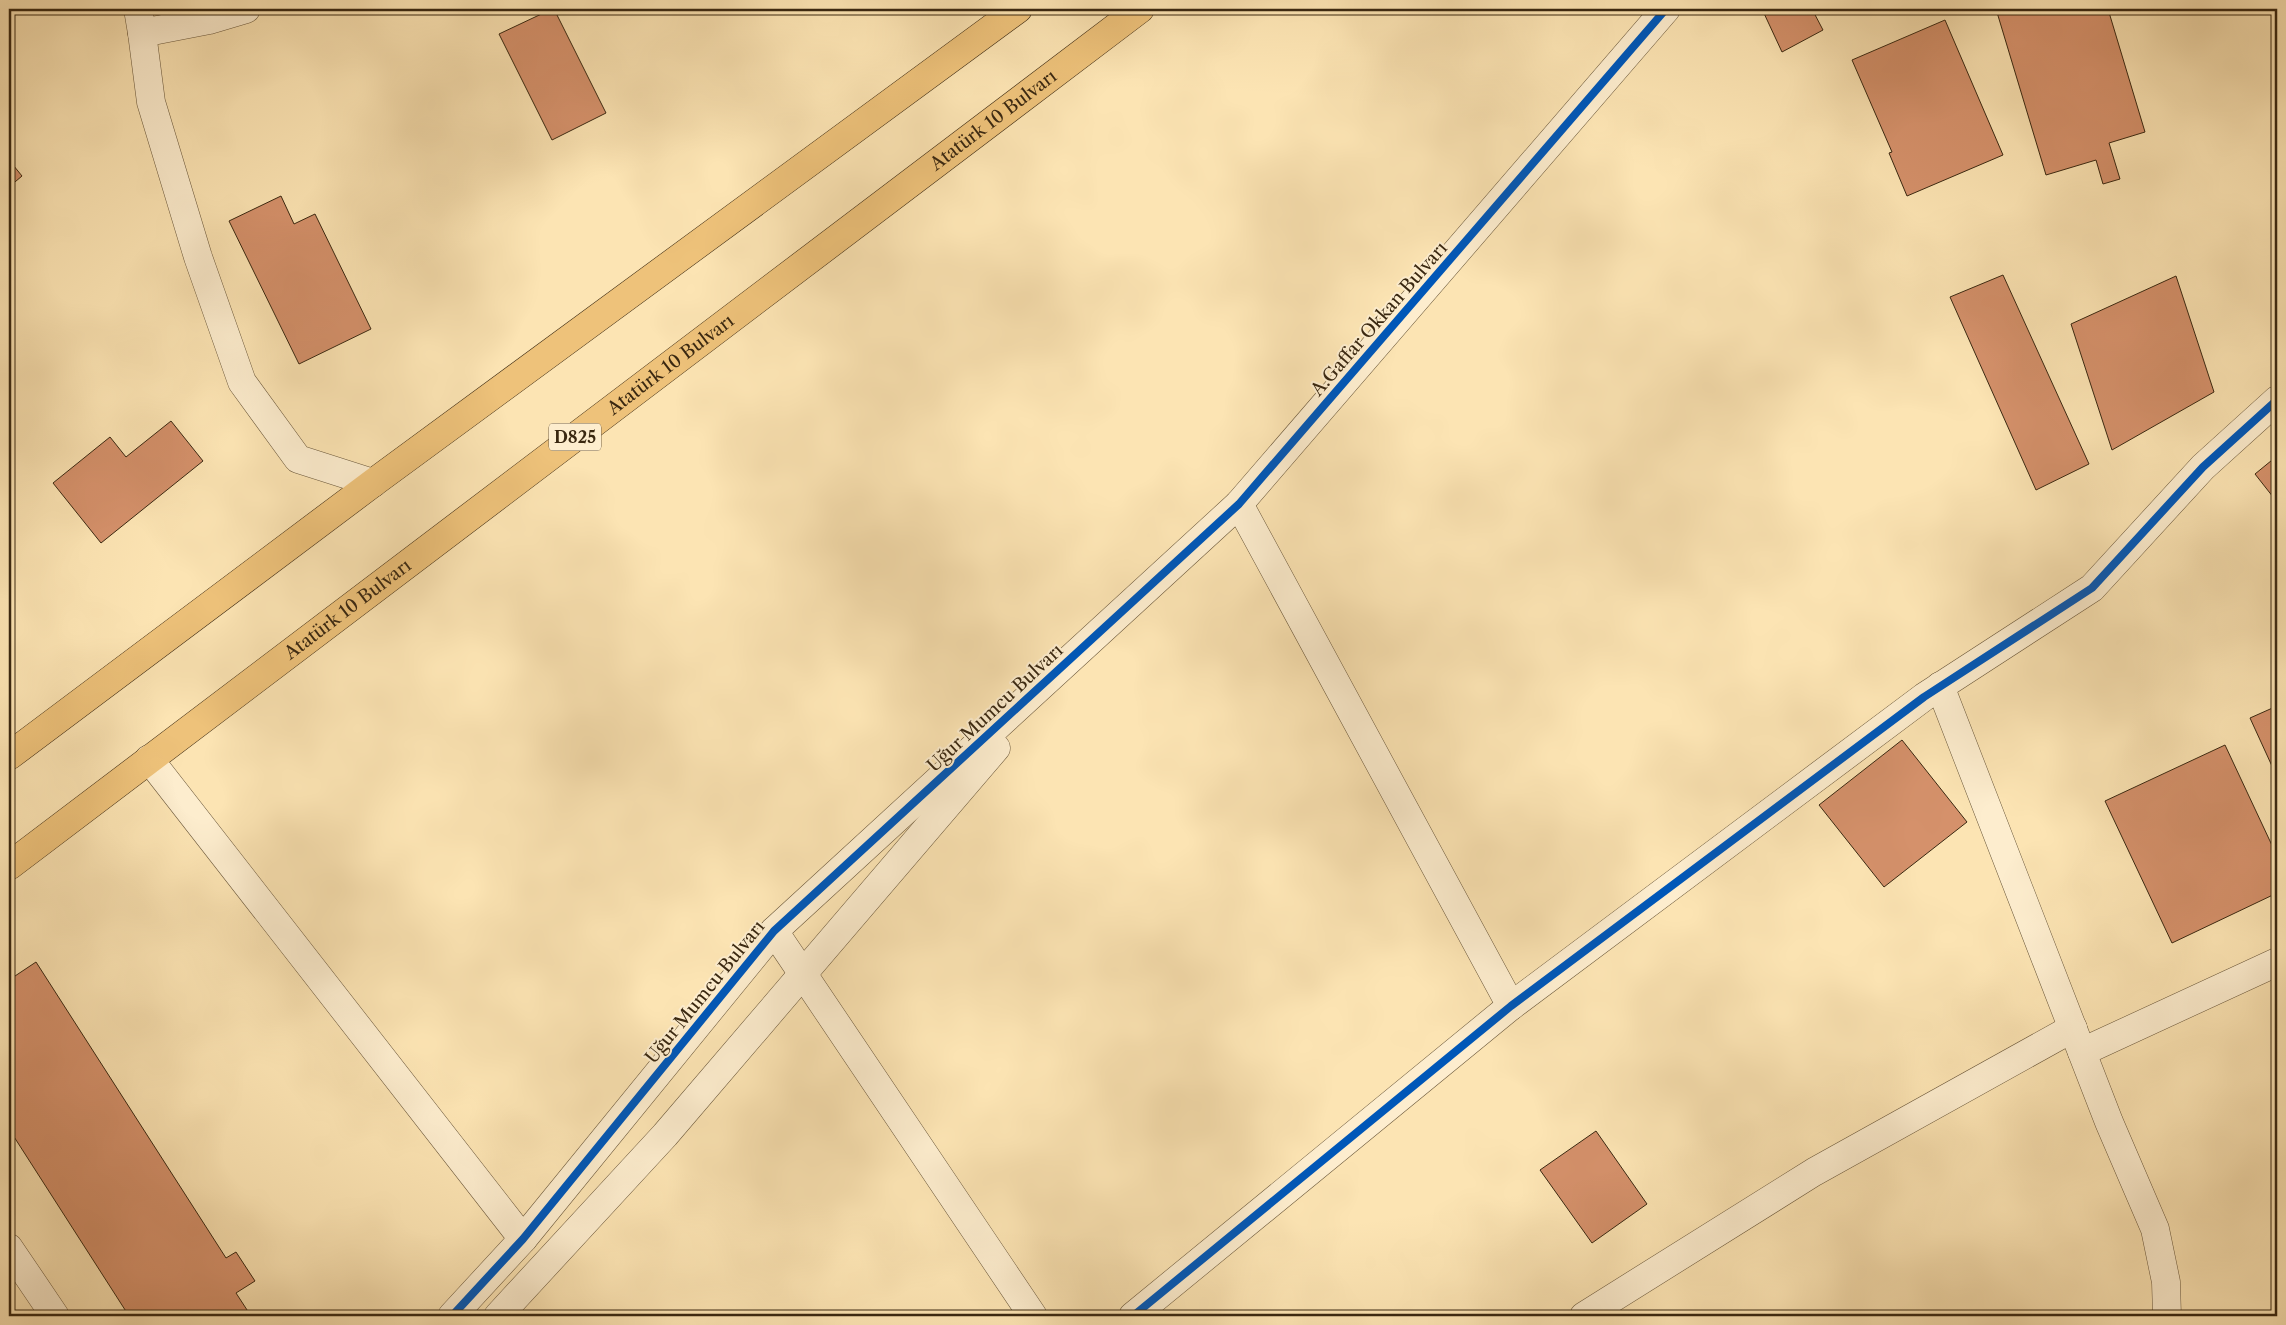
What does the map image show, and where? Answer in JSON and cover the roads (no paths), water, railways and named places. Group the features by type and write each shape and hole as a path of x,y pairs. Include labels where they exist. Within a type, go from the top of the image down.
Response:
{"highway":[{"path":"9,756 373,483 1018,9"},
{"name":"Atatürk 10 Bulvarı","path":"9,866 1140,9"}],"street":[{"path":"246,9 209,20 140,21 151,102 198,257 242,382 298,459 373,483"},
{"name":"A.Gaffar Okkan Bulvarı","path":"1099,633 1239,504 1666,9"},
{"path":"1133,1316 1512,1006 1940,686 2092,588 2203,467 2277,400"},
{"path":"1239,504 1512,1006"},
{"name":"Uğur Mumcu Bulvarı","path":"452,1316 523,1239 774,931 1099,633"},
{"name":"Uğur Mumcu Bulvarı","path":"498,1316 664,1135 803,975 967,781 1099,633"},
{"path":"1940,686 2109,1122 2155,1229 2166,1282 2167,1316"},
{"path":"150,759 523,1239"},
{"path":"774,931 1033,1316"},
{"path":"1584,1316 1814,1172 2077,1040 2277,962"},
{"path":"9,1248 55,1316"}]}
